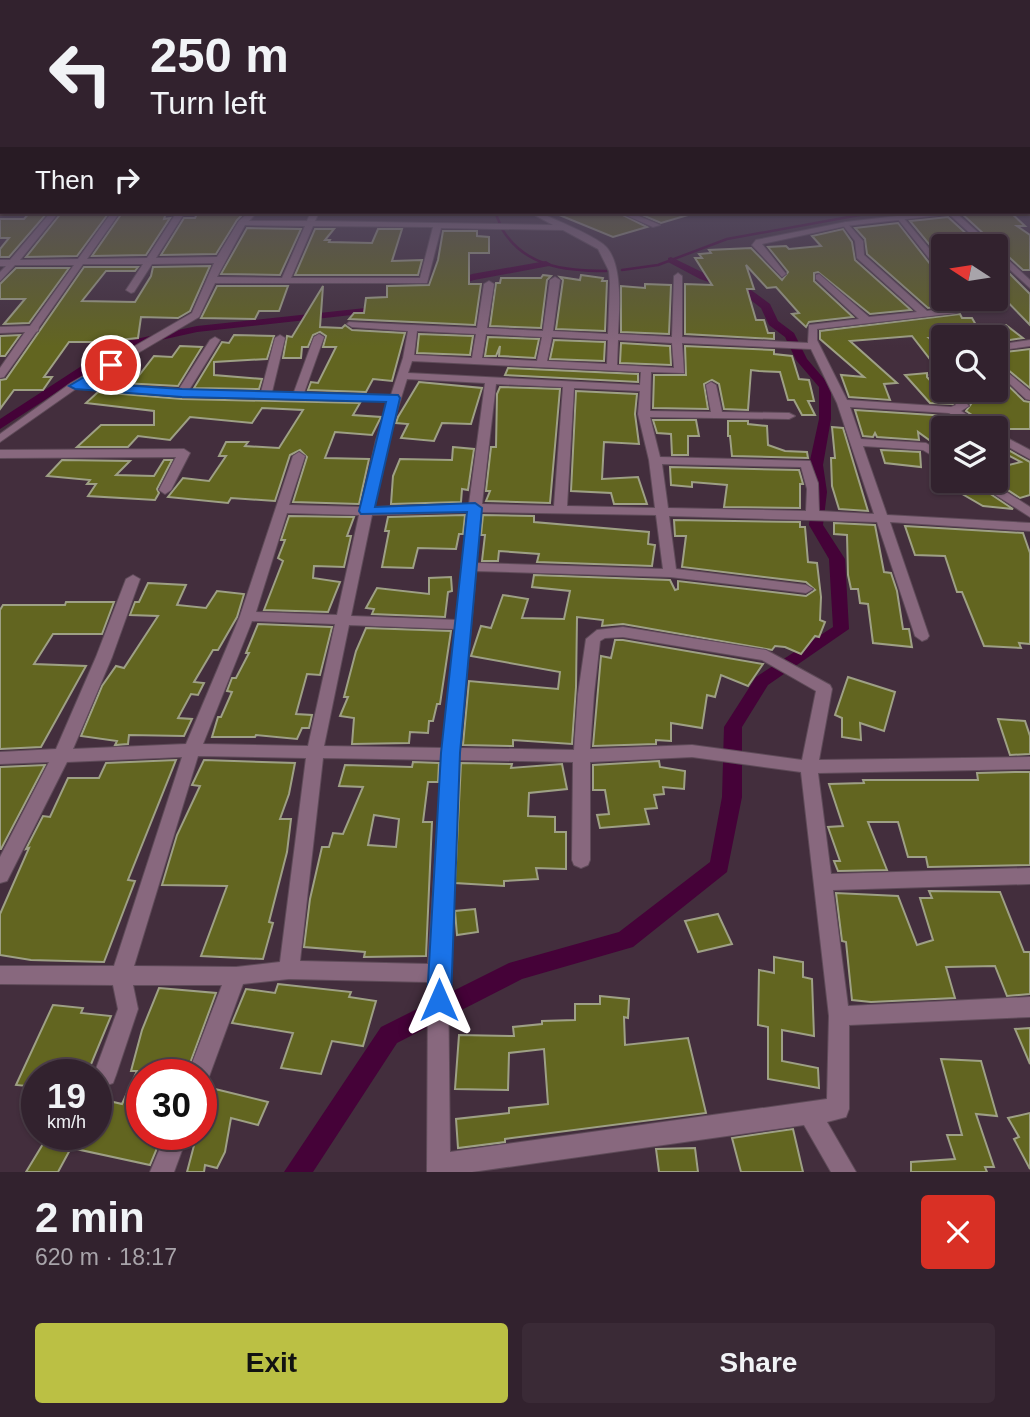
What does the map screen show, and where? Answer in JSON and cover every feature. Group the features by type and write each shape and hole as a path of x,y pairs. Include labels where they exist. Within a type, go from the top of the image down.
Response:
{"street":[{"path":"0,278 34,238"},
{"path":"0,375 99,238"},
{"path":"131,290 164,238"},
{"path":"0,439 75,386 196,315 210,280 233,238"},
{"path":"285,280 304,238"},
{"path":"210,280 424,281 435,238"},
{"path":"583,238 602,247 613,271 612,368"},
{"path":"782,274 756,245 787,238"},
{"path":"856,238 860,256 925,314"},
{"path":"0,263 220,260"},
{"path":"1008,265 1030,285"},
{"path":"1017,273 1030,272"},
{"path":"408,358 680,371 677,341 678,275"},
{"path":"819,277 867,321"},
{"path":"541,364 555,280"},
{"path":"477,360 489,284"},
{"path":"922,636 843,403 812,340 813,327 936,312"},
{"path":"352,324 814,346"},
{"path":"289,970 315,751 366,511 394,398 408,358 413,328"},
{"path":"0,330 35,329"},
{"path":"298,396 319,337"},
{"path":"266,395 280,338"},
{"path":"182,393 215,340"},
{"path":"1008,346 1030,343"},
{"path":"646,369 644,414 655,460 670,573"},
{"path":"401,376 644,388"},
{"path":"1008,377 1030,397"},
{"path":"491,381 475,508 451,753 438,974 439,1168 838,1109 839,1016 809,767 824,689 766,655 623,632 602,633 593,639 581,756 581,860"},
{"path":"560,509 569,384"},
{"path":"711,385 717,415"},
{"path":"75,386 182,393 394,398"},
{"path":"843,403 952,410 963,406 959,402"},
{"path":"952,410 962,416"},
{"path":"644,414 789,416"},
{"path":"1008,441 1027,451"},
{"path":"857,442 926,447 931,450"},
{"path":"0,454 184,453 165,490"},
{"path":"110,1059 128,1009 121,976 192,750 247,616 299,456"},
{"path":"655,460 806,464 813,480 815,495 812,515"},
{"path":"999,493 1030,513"},
{"path":"281,509 366,511 475,508 830,515 1030,527"},
{"path":"470,567 576,569 651,575 670,573 806,589"},
{"path":"0,874 62,754 104,657 133,579"},
{"path":"247,616 464,625"},
{"path":"0,758 192,750 581,756 692,751 809,767 1030,763"},
{"path":"823,882 1030,876"},
{"path":"0,975 236,976 289,970 438,974"},
{"path":"205,1059 236,976"},
{"path":"839,1016 1030,1007"},
{"path":"810,1114 844,1172"},
{"path":"162,1172 171,1150"}],"building":[{"path":"0,238 26,238 9,257 0,257 0,249 9,238"},
{"path":"41,238 91,238 77,256 26,257"},
{"path":"105,238 157,238 146,255 92,256"},
{"path":"172,238 226,238 216,254 161,255"},
{"path":"242,238 297,238 280,275 221,274"},
{"path":"311,238 327,238 325,240 330,240 329,242 372,243 374,238 399,238 392,261 422,260 418,275 295,275"},
{"path":"442,238 489,238 489,253 469,253 469,284 481,284 475,325 349,319 354,313 364,313 366,298 387,297 387,286 429,285 438,260"},
{"path":"814,238 849,238 855,260 911,310 870,314 818,272 814,273 814,281 853,317 809,322 806,327 792,314 799,313 776,287 767,288 746,265 754,289 747,289 756,320 764,320 768,333 774,333 774,339 685,334 685,284 712,285 695,258 702,258 699,254 711,253 709,250 751,248 782,280 788,272 768,247 786,246 789,249 821,246"},
{"path":"864,238 910,238 931,265 931,308 928,308 867,254"},
{"path":"924,238 931,238 931,246"},
{"path":"1008,238 1030,238 1030,270 1023,270 1008,256"},
{"path":"210,266 190,311 178,318 141,317 138,338 118,342 69,342 44,377 52,377 43,390 14,390 0,409 0,380 6,379 84,267 138,267 135,271 106,271 82,301 135,302 151,276 153,267"},
{"path":"16,268 69,268 29,323 4,324 25,299 0,299 0,284"},
{"path":"1008,272 1030,294 1030,325 1008,302"},
{"path":"543,275 551,276 547,280 541,328 490,326 496,283 500,283 501,278 541,278"},
{"path":"581,275 607,281 605,331 556,329 563,280 560,277 580,280"},
{"path":"645,284 671,285 669,334 621,332 621,286 645,288"},
{"path":"217,286 288,286 279,311 259,311 255,319 201,318"},
{"path":"323,286 320,327 342,328 345,325 352,330 405,333 392,381 373,379 366,392 308,390 311,382 318,383 336,347 323,347 326,336 320,332 313,335 308,347 302,347 301,358 283,358 287,336 292,337"},
{"path":"960,314 962,318 972,318 976,325 931,325 931,361 912,336 850,341 897,383 884,384 890,400 849,397 841,375 864,377 820,339 820,331"},
{"path":"1008,327 1023,338 1008,340"},
{"path":"419,334 473,336 470,355 417,353"},
{"path":"20,335 5,356 0,356 0,336"},
{"path":"234,335 274,336 267,359 214,362 214,375 262,379 259,389 194,388 222,342 229,343"},
{"path":"488,337 539,339 535,358 499,356 500,346 496,356 485,356"},
{"path":"554,340 605,342 604,361 550,359"},
{"path":"621,343 670,346 671,365 620,363"},
{"path":"180,346 202,347 178,386 123,383 128,377 137,378 154,356 172,357"},
{"path":"685,346 774,350 774,354 792,356 799,379 809,380 814,401 808,401 815,415 802,415 794,400 788,400 780,372 751,370 748,410 724,409 719,384 712,380 704,384 708,409 653,408 654,375 686,375"},
{"path":"1030,349 1030,388 1008,370 1008,352"},
{"path":"508,368 638,374 638,382 505,375"},
{"path":"927,373 931,381 931,402 952,404 930,403 905,375"},
{"path":"419,382 482,388 471,424 442,423 434,441 401,438 408,424 396,423"},
{"path":"1008,386 1024,401 1030,402 1030,429 1008,429 1008,416 974,416 966,411 971,404 969,402 1008,402"},
{"path":"500,387 560,389 550,503 486,501 490,491 486,491 491,447 496,447 497,394"},
{"path":"576,391 637,394 635,414 639,444 604,442 602,479 638,477 647,504 614,504 611,493 571,491"},
{"path":"98,392 182,399 360,403 353,415 381,417 372,435 335,432 325,458 369,459 359,504 293,502 307,457 300,450 290,455 275,501 231,498 228,503 168,497 183,478 209,481 226,456 219,456 226,442 248,442 245,446 279,448 303,410 262,408 252,423 190,417 170,440 138,436 128,447 77,447 101,425 154,425 154,411 86,403"},
{"path":"855,410 948,416 931,416 931,441 918,432 919,440 877,437 875,433 873,437 863,436"},
{"path":"653,420 696,420 699,436 688,436 688,455 672,455 671,434 657,433"},
{"path":"728,421 748,421 748,424 767,426 768,445 785,451 807,452 808,458 732,456"},
{"path":"832,427 843,428 868,511 839,509 832,486 831,458 835,458"},
{"path":"453,447 474,449 468,490 462,489 461,502 391,504 393,476 400,459 452,460"},
{"path":"881,450 920,452 921,467 885,463"},
{"path":"1008,450 1030,462 1030,495 1020,498 1008,490 1008,465 1021,462 1008,455"},
{"path":"62,460 130,461 116,475 154,476 164,460 172,460 157,489 159,493 155,500 88,496 96,484 87,484 90,480 47,476"},
{"path":"670,467 799,470 803,484 800,484 800,508 724,507 727,485 692,482 692,487 671,485"},
{"path":"961,493 989,493 1013,509 983,506"},
{"path":"465,515 463,534 459,534 456,549 418,548 413,568 382,567 389,531 385,531 388,517"},
{"path":"483,515 534,516 534,522 649,532 648,544 655,545 652,566 537,562 539,554 499,551 498,561 482,561 485,535 481,535"},
{"path":"289,516 354,517 347,536 351,536 344,567 314,566 313,578 340,582 328,612 264,610 283,561 278,558 285,540 281,540"},
{"path":"674,520 800,522 800,527 805,527 808,562 817,563 821,597 820,620 825,622 819,637 815,636 801,654 785,647 775,646 772,650 623,624 602,626 603,620 577,617 572,744 513,740 513,746 463,745 469,681 558,689 560,672 471,656 481,626 491,628 503,595 528,599 522,618 564,619 570,591 532,587 534,575 670,580 675,590 678,589 678,581 806,596 815,590 806,582 682,567 686,536 675,536"},
{"path":"834,523 875,525 884,572 891,573 903,629 909,629 912,647 873,643 868,604 860,603 858,589 851,589 847,535 834,534"},
{"path":"905,526 1023,533 1030,553 1030,644 1019,643 1021,648 984,646 962,592 957,592 945,556 915,555"},
{"path":"451,577 452,591 448,592 445,617 372,614 374,609 366,608 377,588 429,594 429,578"},
{"path":"148,583 186,585 177,605 206,608 217,591 244,594 237,617 218,650 213,650 194,682 204,683 198,695 191,694 178,718 192,719 184,736 129,735 128,744 115,745 117,741 81,736 102,686 116,666 124,668 158,616 130,615"},
{"path":"66,602 114,602 102,634 53,634 34,664 86,666 41,747 0,749 0,610 3,605 65,605"},
{"path":"258,624 332,627 320,675 307,674 296,714 312,715 309,728 302,728 297,739 256,735 212,737 218,717 221,717 232,692 227,691 232,678 236,678 249,653 246,653"},
{"path":"366,628 451,631 440,704 437,704 433,721 429,721 428,733 410,732 409,743 352,744 354,718 340,716 348,697 344,697 356,651"},
{"path":"615,640 763,664 748,686 721,675 715,697 707,695 702,728 671,723 671,741 593,746 601,656 611,658"},
{"path":"848,677 895,692 884,731 860,723 861,740 842,737 842,718 835,715"},
{"path":"998,719 1025,721 1030,736 1030,754 1010,755"},
{"path":"176,760 128,880 135,881 104,962 31,960 0,955 0,914 29,848 26,849 43,816 50,817 68,778 99,778 106,763"},
{"path":"204,760 295,763 289,794 280,819 291,819 287,852 269,922 273,923 263,959 201,956 227,886 162,885 177,835 200,786 192,785"},
{"path":"659,761 660,767 685,771 684,789 663,787 664,794 654,795 657,808 645,809 649,824 600,828 597,815 609,814 605,790 593,790 593,765"},
{"path":"413,762 439,763 438,782 428,782 423,822 432,822 426,956 364,957 365,952 304,947 310,899 322,847 329,847 333,833 343,834 363,787 339,786 345,765 412,767","holes":["374,815 399,819 396,847 368,845"]},
{"path":"461,763 512,764 511,768 562,764 567,789 529,793 528,816 555,817 555,832 566,832 566,869 536,868 538,879 504,881 504,886 455,883"},
{"path":"45,765 1,849 0,849 0,767"},
{"path":"1030,772 1030,865 928,867 926,857 908,857 898,822 868,822 887,870 838,871 834,861 840,861 828,827 843,826 829,784 864,783 863,780 978,780 977,773"},
{"path":"929,891 1000,892 1024,952 1030,952 1030,994 1007,996 995,966 946,967 955,998 871,1002 852,1000 846,942 842,941 836,893 898,896 917,945 933,940 920,898 932,898"},
{"path":"475,909 478,932 457,935 455,911"},
{"path":"718,914 732,944 698,952 685,921"},
{"path":"774,957 803,962 803,977 812,979 814,1036 782,1030 782,1061 818,1068 819,1088 768,1079 768,1027 758,1025 759,970 774,973"},
{"path":"278,984 351,992 349,997 376,1001 363,1046 332,1041 321,1074 281,1068 293,1033 232,1023 246,989 275,993"},
{"path":"159,988 216,993 192,1059 134,1059 142,1030"},
{"path":"600,996 629,999 628,1018 624,1017 625,1045 688,1038 706,1113 505,1139 505,1142 458,1148 456,1119 509,1113 509,1108 548,1104 544,1049 509,1053 508,1090 455,1089 459,1035 514,1036 513,1027 542,1024 542,1021 575,1020 575,1004 600,1004"},
{"path":"53,1005 83,1008 81,1013 111,1016 93,1059 28,1059"},
{"path":"1030,1028 1030,1064 1015,1029"},
{"path":"941,1059 981,1061 997,1116 976,1114 994,1167 985,1167 987,1172 911,1172 911,1162 955,1159 947,1135 962,1135"},
{"path":"217,1089 268,1102 258,1125 231,1118 225,1152 217,1168 205,1165 204,1172 187,1172 193,1150 217,1150"},
{"path":"126,1095 126,1150 156,1150 150,1165 80,1150 112,1150 112,1102 122,1104"},
{"path":"1030,1113 1030,1169 1014,1139 1019,1137 1008,1118"},
{"path":"793,1129 803,1172 741,1172 732,1138"},
{"path":"695,1148 698,1172 659,1172 656,1149"},
{"path":"39,1150 70,1150 58,1172 26,1172"}],"waterway":[{"path":"508,238 522,252 547,264 576,270 606,271"},
{"path":"622,270 658,265 734,238"},
{"path":"297,1172 389,1035 517,970 625,940 720,866 732,797 733,727 762,681 841,629 837,559 816,525 820,492 816,465 825,419 825,387 802,360 790,335 773,323 766,306 747,292 704,277 671,260"},
{"path":"451,285 472,277 546,264"},
{"path":"0,425 121,345 197,329 384,309"}],"route":[{"path":"111,365 75,386 182,393 394,398 366,511 475,508 451,753 438,973 439,1000"}]}
